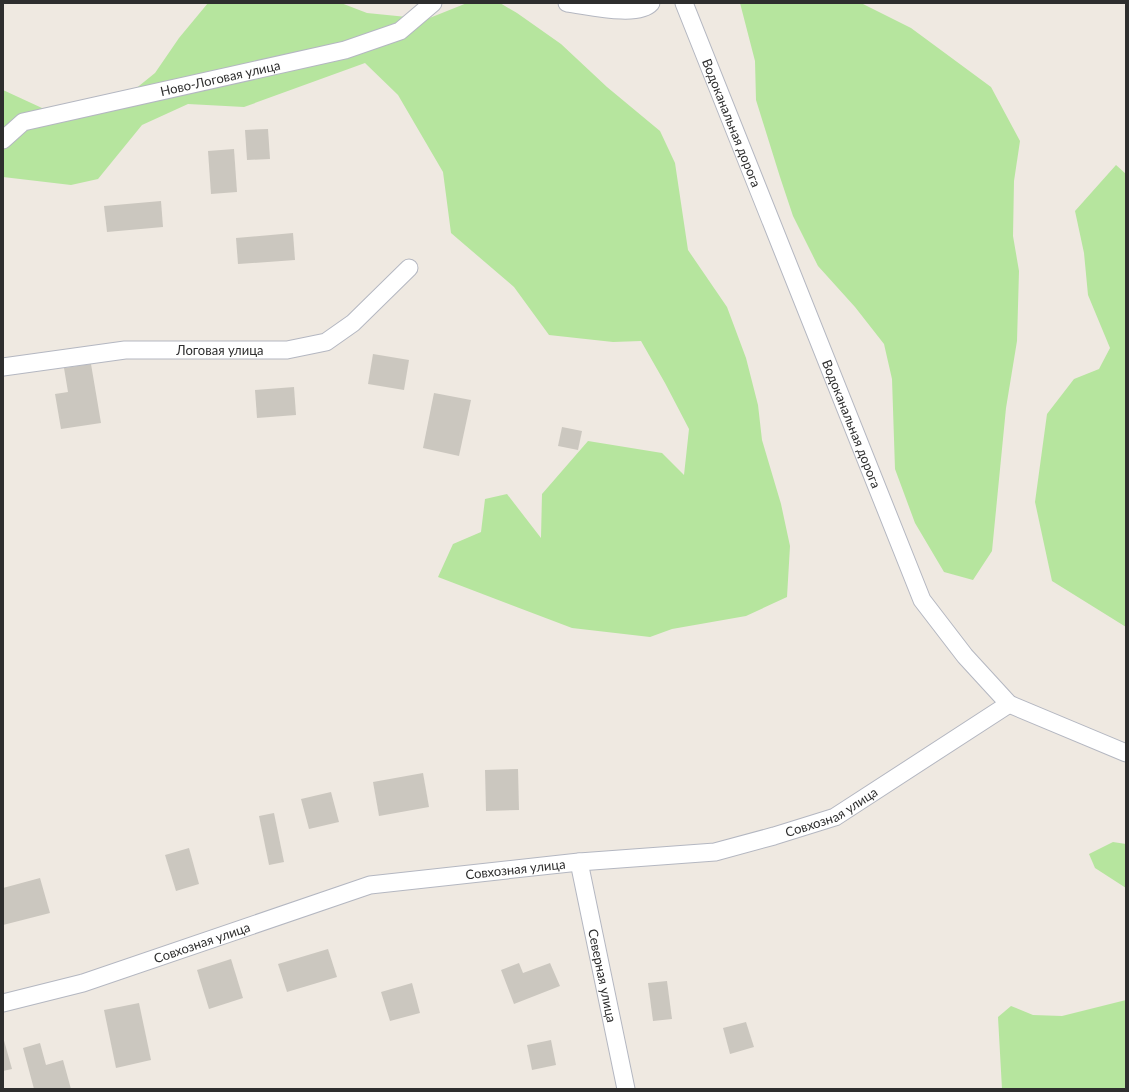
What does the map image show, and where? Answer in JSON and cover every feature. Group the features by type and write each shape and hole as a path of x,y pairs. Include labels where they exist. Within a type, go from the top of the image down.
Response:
{"street":[{"name":"Ново-Логовая улица","path":"3,140 23,122 345,50 400,31 433,3"},
{"path":"567,3 635,10 648,6 651,3"},
{"name":"Водоканальная дорога","path":"684,3 922,600 966,656 1009,704 1126,754"},
{"name":"Логовая улица","path":"3,367 125,350 286,350 326,342 353,323 409,268"},
{"name":"Совхозная улица","path":"3,1003 83,983 370,885 579,862 715,852 835,817 1009,704"},
{"name":"Северная улица","path":"579,862 626,1089"}],"green space":[{"path":"208,3 341,3 367,13 427,19 467,3 500,3 561,44 607,87 660,131 675,163 688,250 727,307 746,358 758,405 762,440 781,504 790,546 787,597 746,616 672,629 650,637 572,628 438,577 453,544 481,532 485,499 507,494 541,538 542,494 588,441 662,453 684,475 689,429 641,341 613,342 549,335 514,287 451,233 443,172 398,95 365,63 244,107 188,104 142,125 98,179 71,185 3,177 3,90 42,108 113,107 155,73 179,38"},
{"path":"740,3 861,3 911,28 991,87 1020,141 1014,181 1013,236 1019,271 1017,341 1006,408 992,551 973,580 944,572 915,523 895,469 892,379 884,344 855,307 818,266 793,216 756,100 755,61"},
{"path":"1116,165 1126,174 1126,627 1052,581 1035,502 1047,414 1074,379 1099,369 1110,348 1088,295 1084,253 1075,211"},
{"path":"1113,842 1126,844 1126,888 1095,868 1089,854"},
{"path":"1126,1000 1126,1089 1002,1089 998,1017 1011,1006 1033,1015 1062,1016"}],"building":[{"path":"268,129 270,159 247,160 245,130"},
{"path":"234,149 237,192 211,194 208,151"},
{"path":"161,201 163,227 107,232 104,206"},
{"path":"293,233 295,260 238,264 236,238"},
{"path":"373,354 409,360 404,390 368,384"},
{"path":"91,364 101,423 61,429 55,394 68,392 64,368"},
{"path":"294,387 296,415 257,418 255,390"},
{"path":"434,393 471,400 459,456 423,448"},
{"path":"562,427 582,431 578,450 558,446"},
{"path":"518,769 519,810 486,811 485,770"},
{"path":"423,773 429,807 379,816 373,782"},
{"path":"331,792 339,822 309,829 301,799"},
{"path":"274,813 284,862 269,865 259,816"},
{"path":"189,848 199,884 176,891 165,855"},
{"path":"40,878 50,913 3,925 3,888"},
{"path":"328,949 337,977 287,992 278,964"},
{"path":"231,959 243,998 209,1009 197,970"},
{"path":"519,963 523,973 550,963 560,986 514,1004 501,970"},
{"path":"667,981 672,1019 653,1021 648,983"},
{"path":"412,983 420,1013 390,1021 381,992"},
{"path":"139,1003 151,1060 116,1068 104,1010"},
{"path":"746,1022 754,1047 730,1054 723,1028"},
{"path":"3,1037 12,1069 3,1071"},
{"path":"551,1040 556,1065 532,1070 527,1045"},
{"path":"40,1043 46,1065 63,1060 71,1089 34,1089 23,1048"}]}
